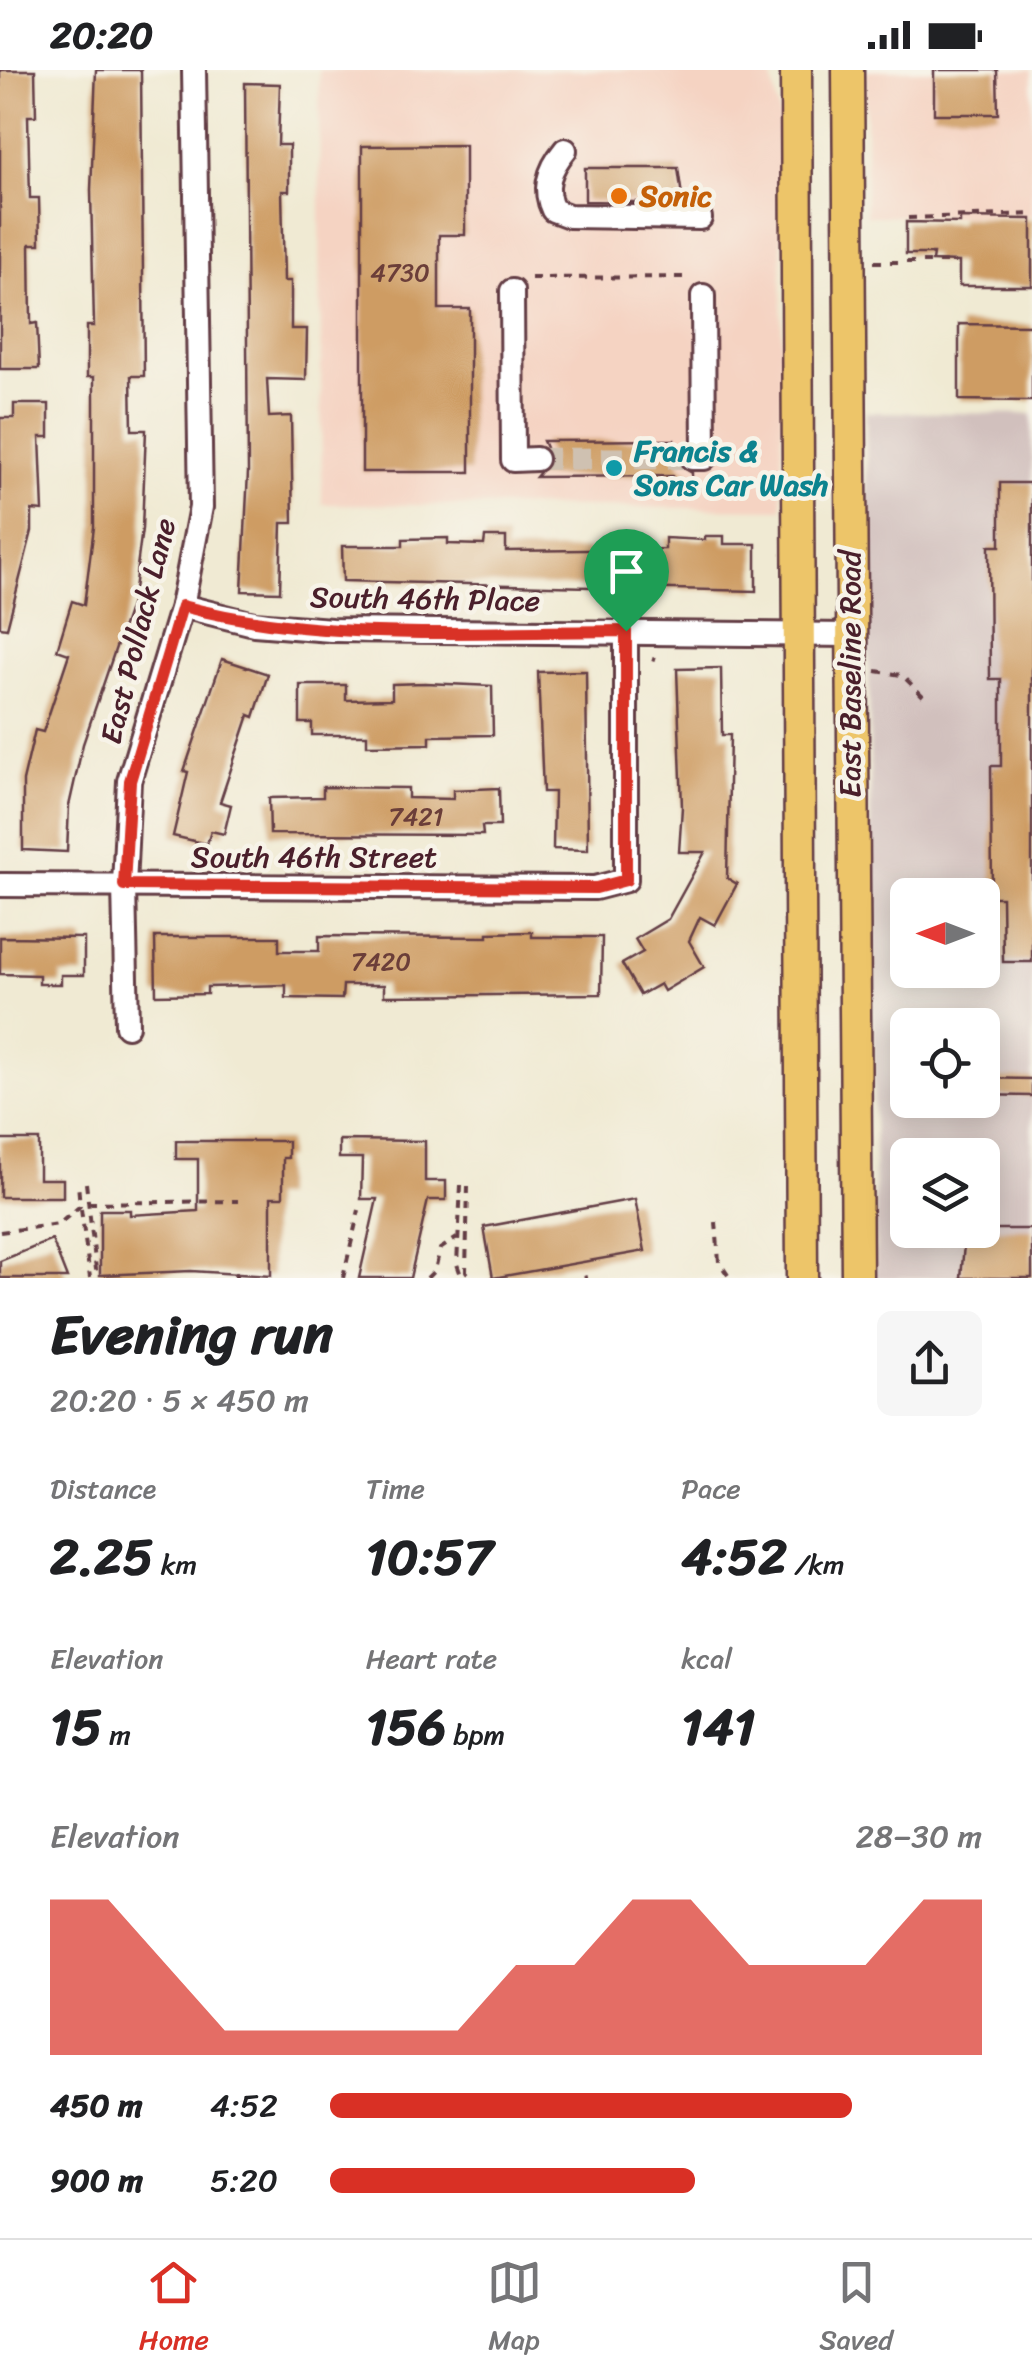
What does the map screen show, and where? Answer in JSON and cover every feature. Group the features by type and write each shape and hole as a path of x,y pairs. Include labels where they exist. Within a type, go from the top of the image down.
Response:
{"main road":[{"name":"East Baseline Road","path":"796,70 802,634 802,1278"},
{"name":"East Baseline Road","path":"848,70 857,1278"},
{"path":"802,1179 855,1179"}],"street":[{"name":"East Pollack Lane","path":"127,1026 124,885 130,781 182,606 200,507 194,70"},
{"path":"565,150 552,166 548,182 554,210 569,216 700,218"},
{"path":"514,284 513,460 536,459"},
{"path":"692,458 704,458 703,296"},
{"name":"South 46th Place","path":"182,606 254,624 330,630 850,635"},
{"name":"South 46th Street","path":"0,886 596,888 626,880 626,631"}],"path":[{"path":"908,218 1032,214"},
{"path":"870,262 955,262"},
{"path":"514,284 688,277"},
{"path":"872,670 902,675 928,700"},
{"path":"86,1182 98,1278"},
{"path":"78,1184 90,1278"},
{"path":"462,1278 457,1264 464,1185 466,1271 471,1278"},
{"path":"88,1203 238,1201"},
{"path":"0,1232 59,1224 80,1206"},
{"path":"342,1278 359,1210"},
{"path":"716,1222 720,1262 730,1278"},
{"path":"426,1278 435,1270 440,1249 458,1236"}],"shaded area":[{"path":"319,70 770,70 781,124 782,509 322,504"},
{"path":"866,70 1032,70 1032,216 866,216"},
{"path":"866,412 1032,414 1032,1278 876,1278"}],"building":[{"path":"0,70 35,70 36,116 28,116 30,198 39,198 40,244 30,244 31,324 37,323 39,369 0,369"},
{"path":"96,70 141,70 144,376 131,376 132,430 146,430 142,529 133,597 83,744 69,806 67,852 23,850 23,781 35,730 43,732 69,654 57,650 72,601 84,605 94,527 94,377 87,377 87,326 94,326 91,190"},
{"path":"934,70 997,70 998,114 934,114"},
{"path":"245,83 280,84 278,145 289,145 289,191 282,191 284,281 291,281 291,329 307,329 306,380 267,379 269,417 291,416 293,523 282,523 280,592 242,591 248,472"},
{"path":"465,145 465,235 439,235 439,309 470,309 470,472 362,472 362,146"},
{"path":"585,168 678,168 683,203 585,201"},
{"path":"960,218 1032,219 1032,286 959,286 959,262 932,261 933,254 906,254 906,222 960,223"},
{"path":"959,324 1032,325 1032,401 959,400"},
{"path":"14,404 49,404 49,437 40,437 43,511 32,510 32,531 7,628 0,627 0,418 14,418"},
{"name":"Francis & Sons Car Wash","path":"674,440 674,448 681,448 679,465 692,473 692,482 672,482 672,476 536,477 551,459 543,441"},
{"path":"1000,483 1032,483 1032,962 1003,962 1000,878 992,878 991,766 1001,766 1001,679 990,679 989,546 1000,546"},
{"path":"705,536 724,536 724,544 756,544 756,591 343,581 342,546 403,546 403,539 448,538 448,544 484,545 485,537 506,537 506,551 665,549 665,538 705,540"},
{"path":"222,659 268,674 254,717 249,715 220,802 231,805 224,834 211,831 207,844 173,836 188,772 184,771"},
{"path":"721,668 722,735 730,735 727,878 737,884 715,925 700,917 689,941 704,967 664,991 660,984 640,995 622,964 643,952 635,939 668,919 705,852 679,852 682,807 677,669"},
{"path":"586,671 588,850 553,849 554,792 543,792 538,672"},
{"path":"392,684 492,686 493,735 430,736 430,744 367,745 367,735 312,735 312,723 300,723 300,685 346,685 346,700 392,699"},
{"path":"323,787 408,788 408,798 453,799 453,790 499,788 500,826 482,826 483,835 270,834 269,798 323,797"},
{"path":"532,932 532,937 602,937 601,994 384,996 384,985 343,985 342,999 286,998 286,985 207,987 207,994 156,995 155,937 279,937 279,951 319,951 319,936 488,937 488,933"},
{"path":"0,937 84,938 84,975 61,975 61,984 39,984 39,975 0,974"},
{"path":"1000,1078 1032,1079 1032,1096 1000,1095"},
{"path":"0,1140 39,1140 39,1179 63,1179 63,1197 0,1197"},
{"path":"339,1140 425,1141 425,1181 446,1181 446,1200 428,1200 410,1278 359,1278 377,1199 361,1199 362,1158 339,1158"},
{"path":"176,1141 288,1141 288,1158 283,1158 283,1197 271,1197 271,1276 191,1271 100,1275 100,1210 130,1210 130,1215 198,1211 198,1159 176,1159"},
{"path":"635,1199 645,1251 493,1278 484,1227"},
{"path":"1000,1229 1032,1229 1032,1278 961,1278 964,1248 1000,1248"},
{"path":"52,1240 67,1278 0,1278 0,1261"}],"tunnel":[{"path":"536,459 692,458"}],"place":[{"name":"Sonic","path":"619,196"},
{"name":"Francis & Sons Car Wash","path":"614,468"}],"route":[{"path":"182,606 254,624 330,630 626,631 626,880 596,888 124,885 130,781 182,606"}]}
